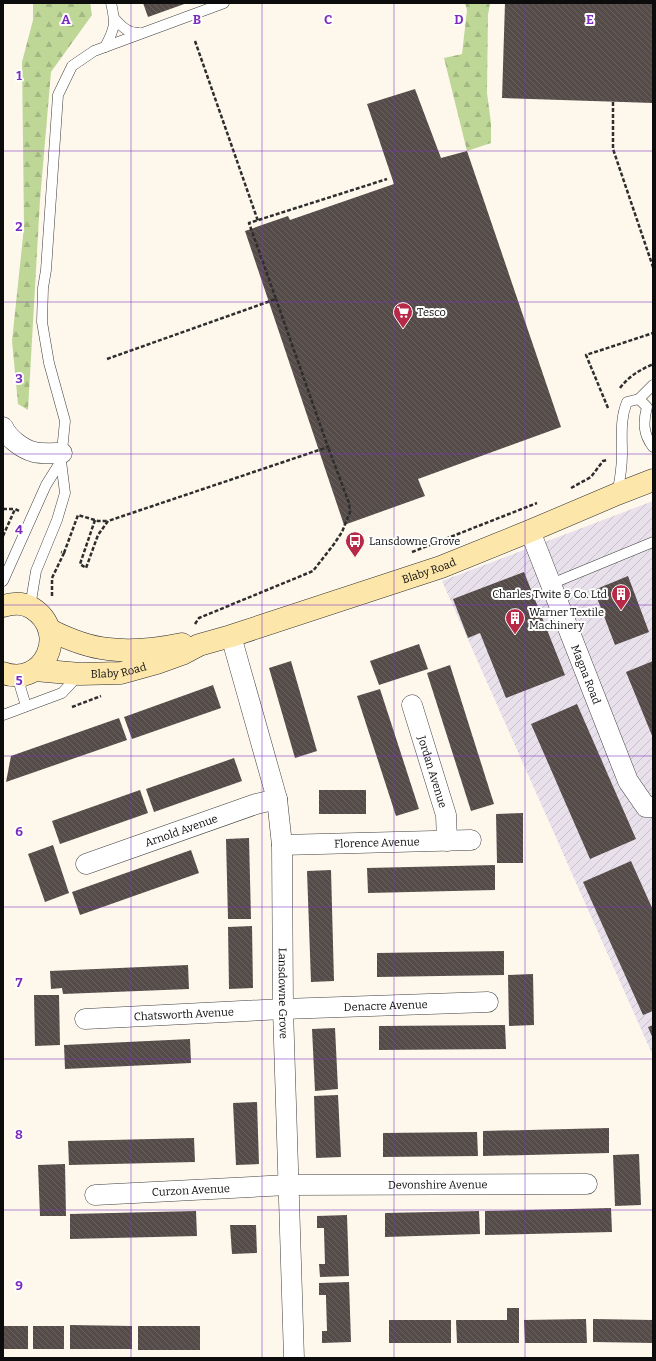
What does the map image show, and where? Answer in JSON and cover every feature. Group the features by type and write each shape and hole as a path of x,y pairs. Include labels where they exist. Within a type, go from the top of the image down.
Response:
{"main road":[{"name":"Blaby Road","path":"50,630 74,641 108,649 136,650 185,644 197,633 231,636 441,567 653,480"},
{"path":"3,606 8,604 19,604 30,607 39,612 46,620 50,630 51,641 49,652 43,662 31,672"},
{"name":"Blaby Road","path":"3,673 18,676 31,672 80,674 121,673 182,654 197,633"}],"street":[{"path":"5,435 34,452 62,457"},
{"name":"Magna Road","path":"530,531 628,781 646,807 653,808"},
{"name":"Lansdowne Grove","path":"231,636 277,799 282,845 283,1009 294,1358"},
{"name":"Jordan Avenue","path":"412,705 446,815 447,840"},
{"name":"Arnold Avenue","path":"86,864 256,804 277,799"},
{"name":"Florence Avenue","path":"282,845 471,840"},
{"name":"Denacre Avenue","path":"283,1009 488,1002"},
{"name":"Chatsworth Avenue","path":"85,1019 283,1009"},
{"name":"Devonshire Avenue","path":"288,1185 587,1184"},
{"name":"Curzon Avenue","path":"95,1195 288,1185"}],"lane":[{"path":"111,3 115,19 122,28 134,33 141,33"},
{"path":"30,607 36,571 57,520 65,493 62,457 65,421 49,363 42,322 42,288 46,270 58,95 72,66 94,51 224,3"},
{"path":"105,47 112,33 115,19"},
{"path":"617,494 621,473 621,426 623,412 627,402 639,399 653,385"},
{"path":"639,399 647,407 644,416 644,426 646,436 653,447"},
{"path":"3,581 46,485 62,457"},
{"path":"550,584 653,542"},
{"path":"26,706 20,686 31,672"},
{"path":"3,714 62,693 80,674"}],"path":[{"path":"195,41 258,221"},
{"path":"613,102 613,149 653,267"},
{"path":"197,633 199,618 313,571 342,532 350,512 348,497 328,447 249,223 387,179"},
{"path":"107,359 276,299"},
{"path":"610,410 586,355 653,333"},
{"path":"55,601 52,595 52,578 64,553 78,514 95,520 108,521 328,447"},
{"path":"566,491 591,477 603,461 622,454"},
{"path":"406,554 544,500"},
{"path":"3,509 15,509 31,517"},
{"path":"3,536 15,509"},
{"path":"95,520 80,564 86,568 98,535 108,521"},
{"path":"47,546 64,553"}],"shaded area":[{"path":"653,501 653,1056 442,581"}],"green space":[{"path":"33,3 90,3 92,15 51,72 40,200 28,410 18,404 12,341 24,227 22,62 33,20"},
{"path":"465,3 490,3 488,15 487,93 491,123 491,143 467,151 444,58 462,54 467,10"}],"building":[{"path":"143,3 187,3 148,17"},
{"path":"505,3 653,3 653,103 502,98"},
{"name":"Tesco","path":"415,89 441,158 467,151 561,427 418,479 425,496 344,525 245,231 288,216 290,220 394,184 367,104"},
{"name":"Warner Textile Machinery","path":"524,572 565,675 506,698 480,633 468,638 453,599"},
{"name":"Charles Twite & Co. Ltd","path":"628,576 649,632 615,645 594,590"},
{"path":"419,644 428,669 379,685 370,661"},
{"path":"291,661 317,751 295,758 269,668"},
{"path":"653,661 653,738 626,672"},
{"path":"450,665 494,804 471,811 427,673"},
{"path":"213,685 221,708 132,739 124,717"},
{"path":"380,689 419,809 396,816 357,696"},
{"path":"577,704 636,839 590,859 531,724"},
{"path":"119,718 127,740 6,782 11,756"},
{"path":"234,758 242,781 154,812 146,789"},
{"path":"140,790 148,813 60,844 52,821"},
{"path":"319,790 366,790 366,814 319,814"},
{"path":"523,813 523,863 497,863 496,814"},
{"path":"249,838 251,919 228,919 226,839"},
{"path":"53,845 69,893 45,902 28,854"},
{"path":"191,850 199,873 80,915 72,892"},
{"path":"631,861 653,910 653,1011 643,1015 583,882"},
{"path":"495,865 495,890 368,893 367,868"},
{"path":"331,870 334,981 311,982 307,871"},
{"path":"252,926 253,988 229,989 228,927"},
{"path":"504,951 504,975 377,977 377,953"},
{"path":"188,965 189,989 63,994 62,988 51,989 50,971"},
{"path":"533,974 534,1025 509,1026 508,975"},
{"path":"34,995 59,995 60,1045 35,1046"},
{"path":"505,1025 506,1049 379,1050 379,1026"},
{"path":"653,1025 653,1039 648,1027"},
{"path":"335,1028 338,1089 315,1091 312,1029"},
{"path":"190,1039 191,1063 65,1069 64,1045"},
{"path":"338,1095 341,1157 316,1158 314,1096"},
{"path":"257,1102 259,1164 236,1165 233,1103"},
{"path":"609,1128 609,1153 483,1156 483,1131"},
{"path":"477,1132 478,1156 383,1157 383,1133"},
{"path":"194,1138 195,1162 69,1165 68,1141"},
{"path":"639,1154 641,1205 615,1206 613,1155"},
{"path":"65,1164 66,1216 40,1216 38,1165"},
{"path":"611,1208 612,1232 485,1235 485,1211"},
{"path":"196,1211 197,1236 70,1239 70,1214"},
{"path":"479,1211 480,1234 385,1237 385,1213"},
{"path":"347,1215 349,1276 320,1277 319,1264 325,1264 324,1228 317,1228 317,1216"},
{"path":"230,1225 256,1225 257,1253 232,1254"},
{"path":"349,1282 351,1342 322,1343 322,1331 327,1331 326,1295 319,1295 319,1283"},
{"path":"507,1308 519,1308 519,1343 457,1343 456,1320 507,1320"},
{"path":"586,1319 587,1343 525,1343 524,1320"},
{"path":"593,1319 653,1320 653,1343 593,1342"},
{"path":"389,1320 451,1320 451,1343 389,1343"},
{"path":"70,1325 132,1326 132,1349 70,1349"},
{"path":"3,1326 28,1326 28,1349 3,1349"},
{"path":"33,1326 64,1326 64,1349 33,1349"},
{"path":"138,1326 200,1326 200,1350 138,1350"}],"place":[{"name":"Tesco","path":"403,329"},
{"name":"Lansdowne Grove","path":"355,558"},
{"name":"Charles Twite & Co. Ltd","path":"621,611"},
{"name":"Warner Textile Machinery","path":"515,635"}]}
